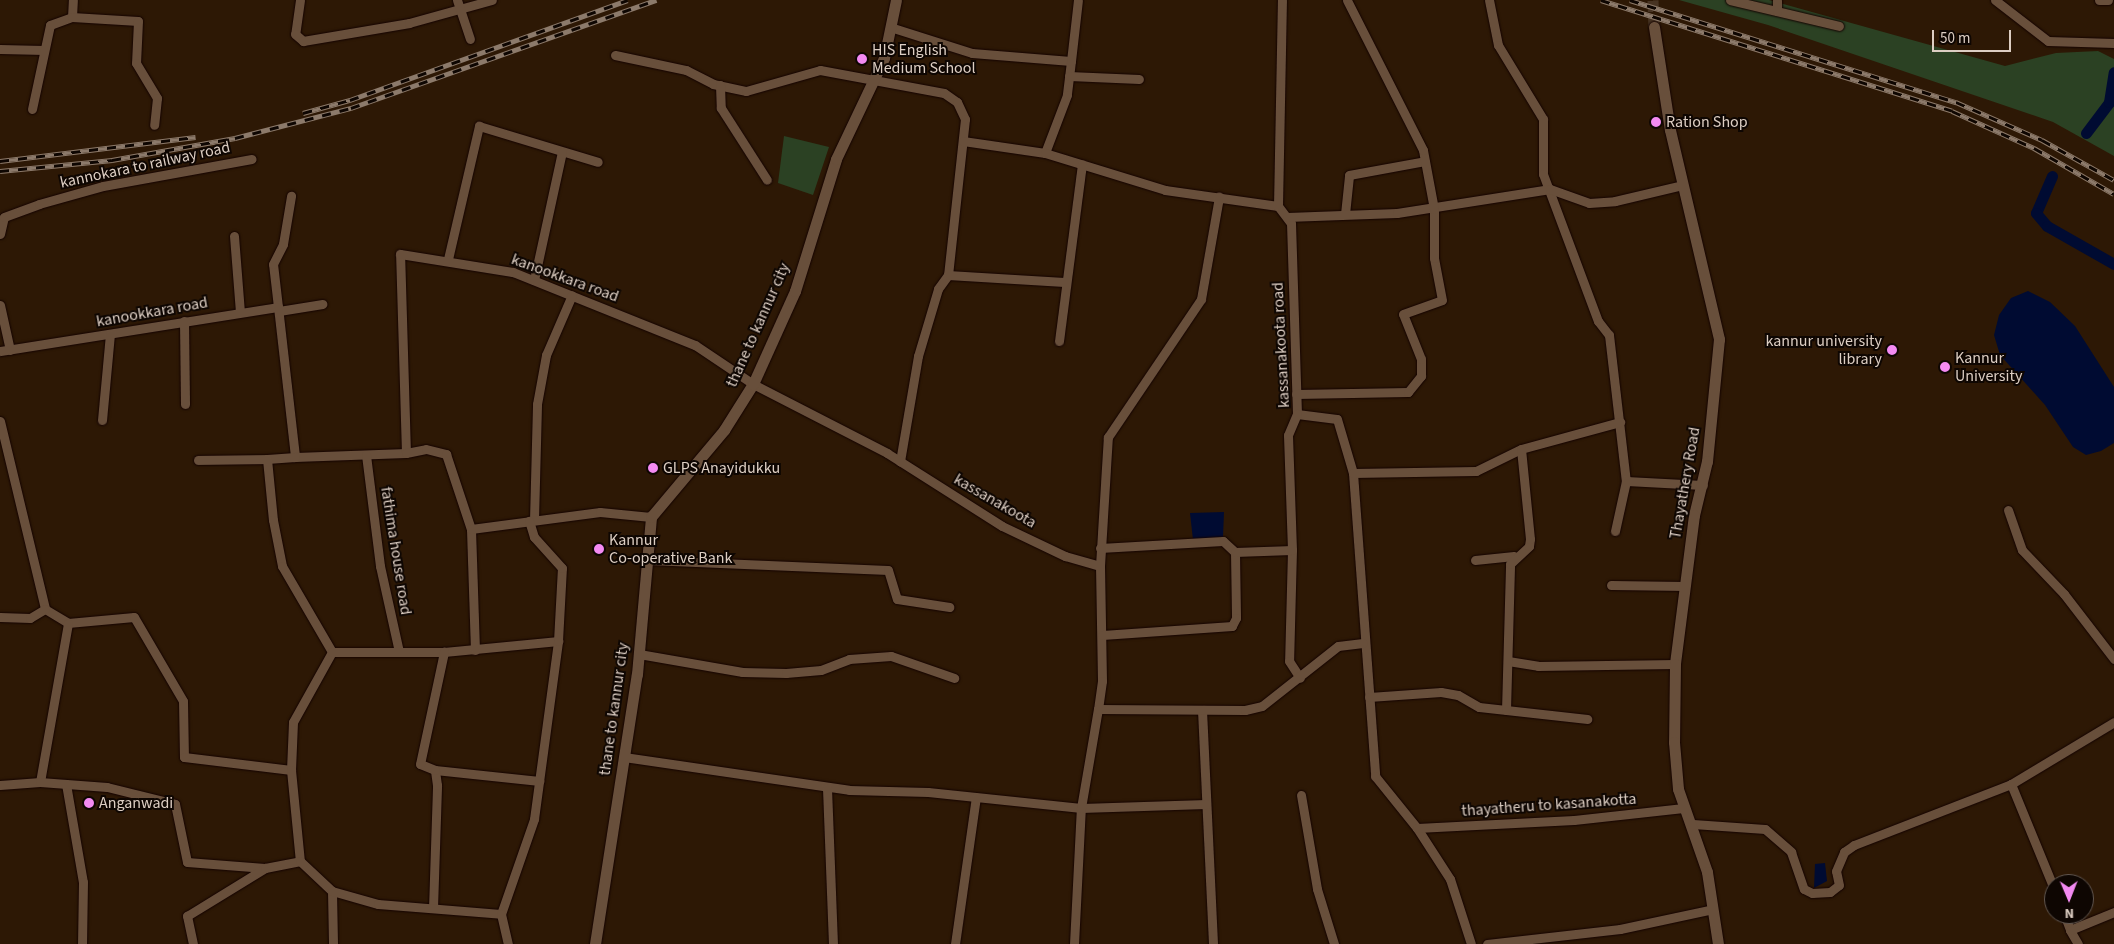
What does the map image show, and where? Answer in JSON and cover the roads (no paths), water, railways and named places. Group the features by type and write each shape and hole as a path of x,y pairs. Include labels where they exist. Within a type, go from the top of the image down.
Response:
{"street":[{"path":"72,17 73,0"},
{"path":"300,0 295,34 303,41 458,10 492,0"},
{"path":"457,0 458,10 470,39"},
{"name":"thane to kannur city","path":"595,944 639,654 651,516 724,430 753,384 794,291 836,159 873,81 890,27 896,0"},
{"path":"1044,153 1067,95 1078,0"},
{"path":"963,141 1044,153 1165,190 1278,206 1282,0"},
{"path":"1296,394 1408,392 1421,376 1421,359 1403,314 1442,300 1434,258 1434,209 1425,161 1414,126 1347,0"},
{"path":"1489,0 1498,45 1544,119 1541,155 1550,190 1598,321 1609,335 1626,481 1615,531"},
{"path":"1730,0 1839,26"},
{"path":"1777,0 1777,11"},
{"path":"1995,0 2048,41 2114,43"},
{"path":"2099,0 2108,0"},
{"path":"32,109 50,25 72,17 138,21 136,63 157,98 154,125"},
{"path":"890,27 972,53 1071,61"},
{"name":"Thayathery Road","path":"1654,27 1682,184 1719,339 1719,375 1703,485 1694,515 1675,664 1674,742 1683,808 1693,824 1713,909 1718,944"},
{"path":"0,49 44,50"},
{"path":"615,55 686,70 720,85 746,91 820,70 944,94 957,102 965,118 948,276 938,289 918,356 900,461"},
{"path":"1069,76 1139,79"},
{"path":"720,85 721,108 767,180"},
{"path":"448,260 479,126 598,162"},
{"path":"534,280 562,152"},
{"name":"kannokara to railway road","path":"0,234 4,217 39,204 102,186 252,159"},
{"path":"1346,214 1349,175 1425,161"},
{"path":"1059,341 1064,282 1082,164"},
{"path":"1287,217 1434,209 1550,190 1589,203 1616,201 1682,184"},
{"path":"291,196 282,244 273,264 295,457"},
{"path":"1074,944 1081,808 1098,709 1102,635 1100,548 1108,436 1201,299 1219,197"},
{"name":"kassanakoota road","path":"1278,206 1291,223 1297,414 1337,419 1352,473 1363,643 1375,776 1417,828 1450,879 1471,944"},
{"path":"234,236 240,312"},
{"name":"kanookkara road","path":"406,453 400,254 448,260 534,280 695,345 753,384"},
{"path":"948,276 1064,282"},
{"path":"508,944 501,914 525,852 539,781 558,641 562,568 534,537 532,520 537,404 546,355 572,295"},
{"name":"kanookkara road","path":"5,351 240,312 322,304"},
{"path":"0,305 5,351"},
{"path":"184,321 184,404"},
{"path":"102,420 110,334"},
{"name":"kassanakoota","path":"753,384 900,461 1002,526 1065,556 1100,566"},
{"path":"1297,414 1288,435 1292,550 1289,661 1300,678"},
{"path":"0,421 46,609 68,623 134,617 183,700 184,757 291,770"},
{"path":"1352,473 1450,475 1490,466 1520,449 1620,422"},
{"path":"198,460 366,455 406,453 426,449 446,454 471,529 475,650"},
{"path":"1475,560 1514,556 1529,546 1530,539 1520,449"},
{"name":"fathima house road","path":"366,455 380,566 399,652"},
{"path":"267,459 282,566 332,652"},
{"path":"1626,481 1703,485"},
{"path":"2008,510 2022,550 2064,594 2114,659"},
{"path":"471,529 600,512 651,516"},
{"path":"1100,548 1224,541 1235,552 1236,618 1232,626 1102,635"},
{"path":"1235,552 1292,550"},
{"path":"1506,710 1514,556"},
{"path":"648,560 888,570 897,599 949,607"},
{"path":"1610,585 1685,586"},
{"path":"0,617 30,618 46,609"},
{"path":"40,782 68,623"},
{"path":"332,652 444,652 558,641"},
{"path":"1098,709 1202,710 1262,706 1300,678 1338,646 1363,643"},
{"path":"332,652 293,722 291,770 300,861 332,890 378,904 501,914"},
{"path":"444,652 420,764 435,770 539,781"},
{"path":"639,654 742,672 786,673 822,670 849,659 891,656 954,678"},
{"path":"1508,661 1538,666 1675,664"},
{"path":"1369,697 1440,692 1458,695 1479,707 1587,719"},
{"path":"1202,710 1213,944"},
{"path":"1693,824 1765,829 1792,852 1804,889 1812,893 1830,892 1839,885 1836,871 1844,852 1854,845 2011,784 2114,722"},
{"path":"624,757 827,788 976,797 1081,808 1206,804"},
{"path":"433,908 435,770"},
{"path":"0,785 40,782 107,787 176,804 187,862 265,868 300,861"},
{"path":"66,784 83,882 82,944"},
{"path":"2011,784 2048,874"},
{"path":"827,788 833,944"},
{"path":"1301,795 1317,889 1334,944"},
{"path":"956,944 976,797"},
{"name":"thayatheru to kasanakotta","path":"1417,828 1574,820 1683,808"},
{"path":"193,944 186,916 265,868"},
{"path":"332,890 333,944"},
{"path":"1487,944 1620,929 1713,909"},
{"path":"2070,930 2114,912"},
{"path":"2068,924 2078,944"}],"water":[{"path":"2028,291 2050,302 2075,326 2114,387 2114,443 2101,451 2086,455 2073,447 2045,405 2000,355 1994,335 1999,315 2011,298"},
{"path":"1224,512 1223,537 1193,540 1190,513"},
{"path":"1825,863 1827,881 1814,888 1815,864"}],"waterway":[{"path":"2086,133 2109,102 2114,72"},
{"path":"2052,176 2036,213 2047,226 2114,264"}],"tunnel":[{"path":"1653,0 1654,27"}],"railway":[{"path":"303,113 350,100 628,0"},
{"path":"0,171 112,160 235,138 351,108 656,0"},
{"path":"1601,0 1952,111 2034,148 2114,194"},
{"path":"1630,0 1956,102 2042,140 2114,180"},
{"path":"0,161 196,137"}],"place":[{"name":"HIS English Medium School","path":"862,59"},
{"name":"Ration Shop","path":"1656,122"},
{"name":"kannur university library","path":"1892,350"},
{"name":"Kannur University","path":"1945,367"},
{"name":"GLPS Anayidukku","path":"653,468"},
{"name":"Kannur Co-operative Bank","path":"599,549"},
{"name":"Anganwadi","path":"89,803"}]}
